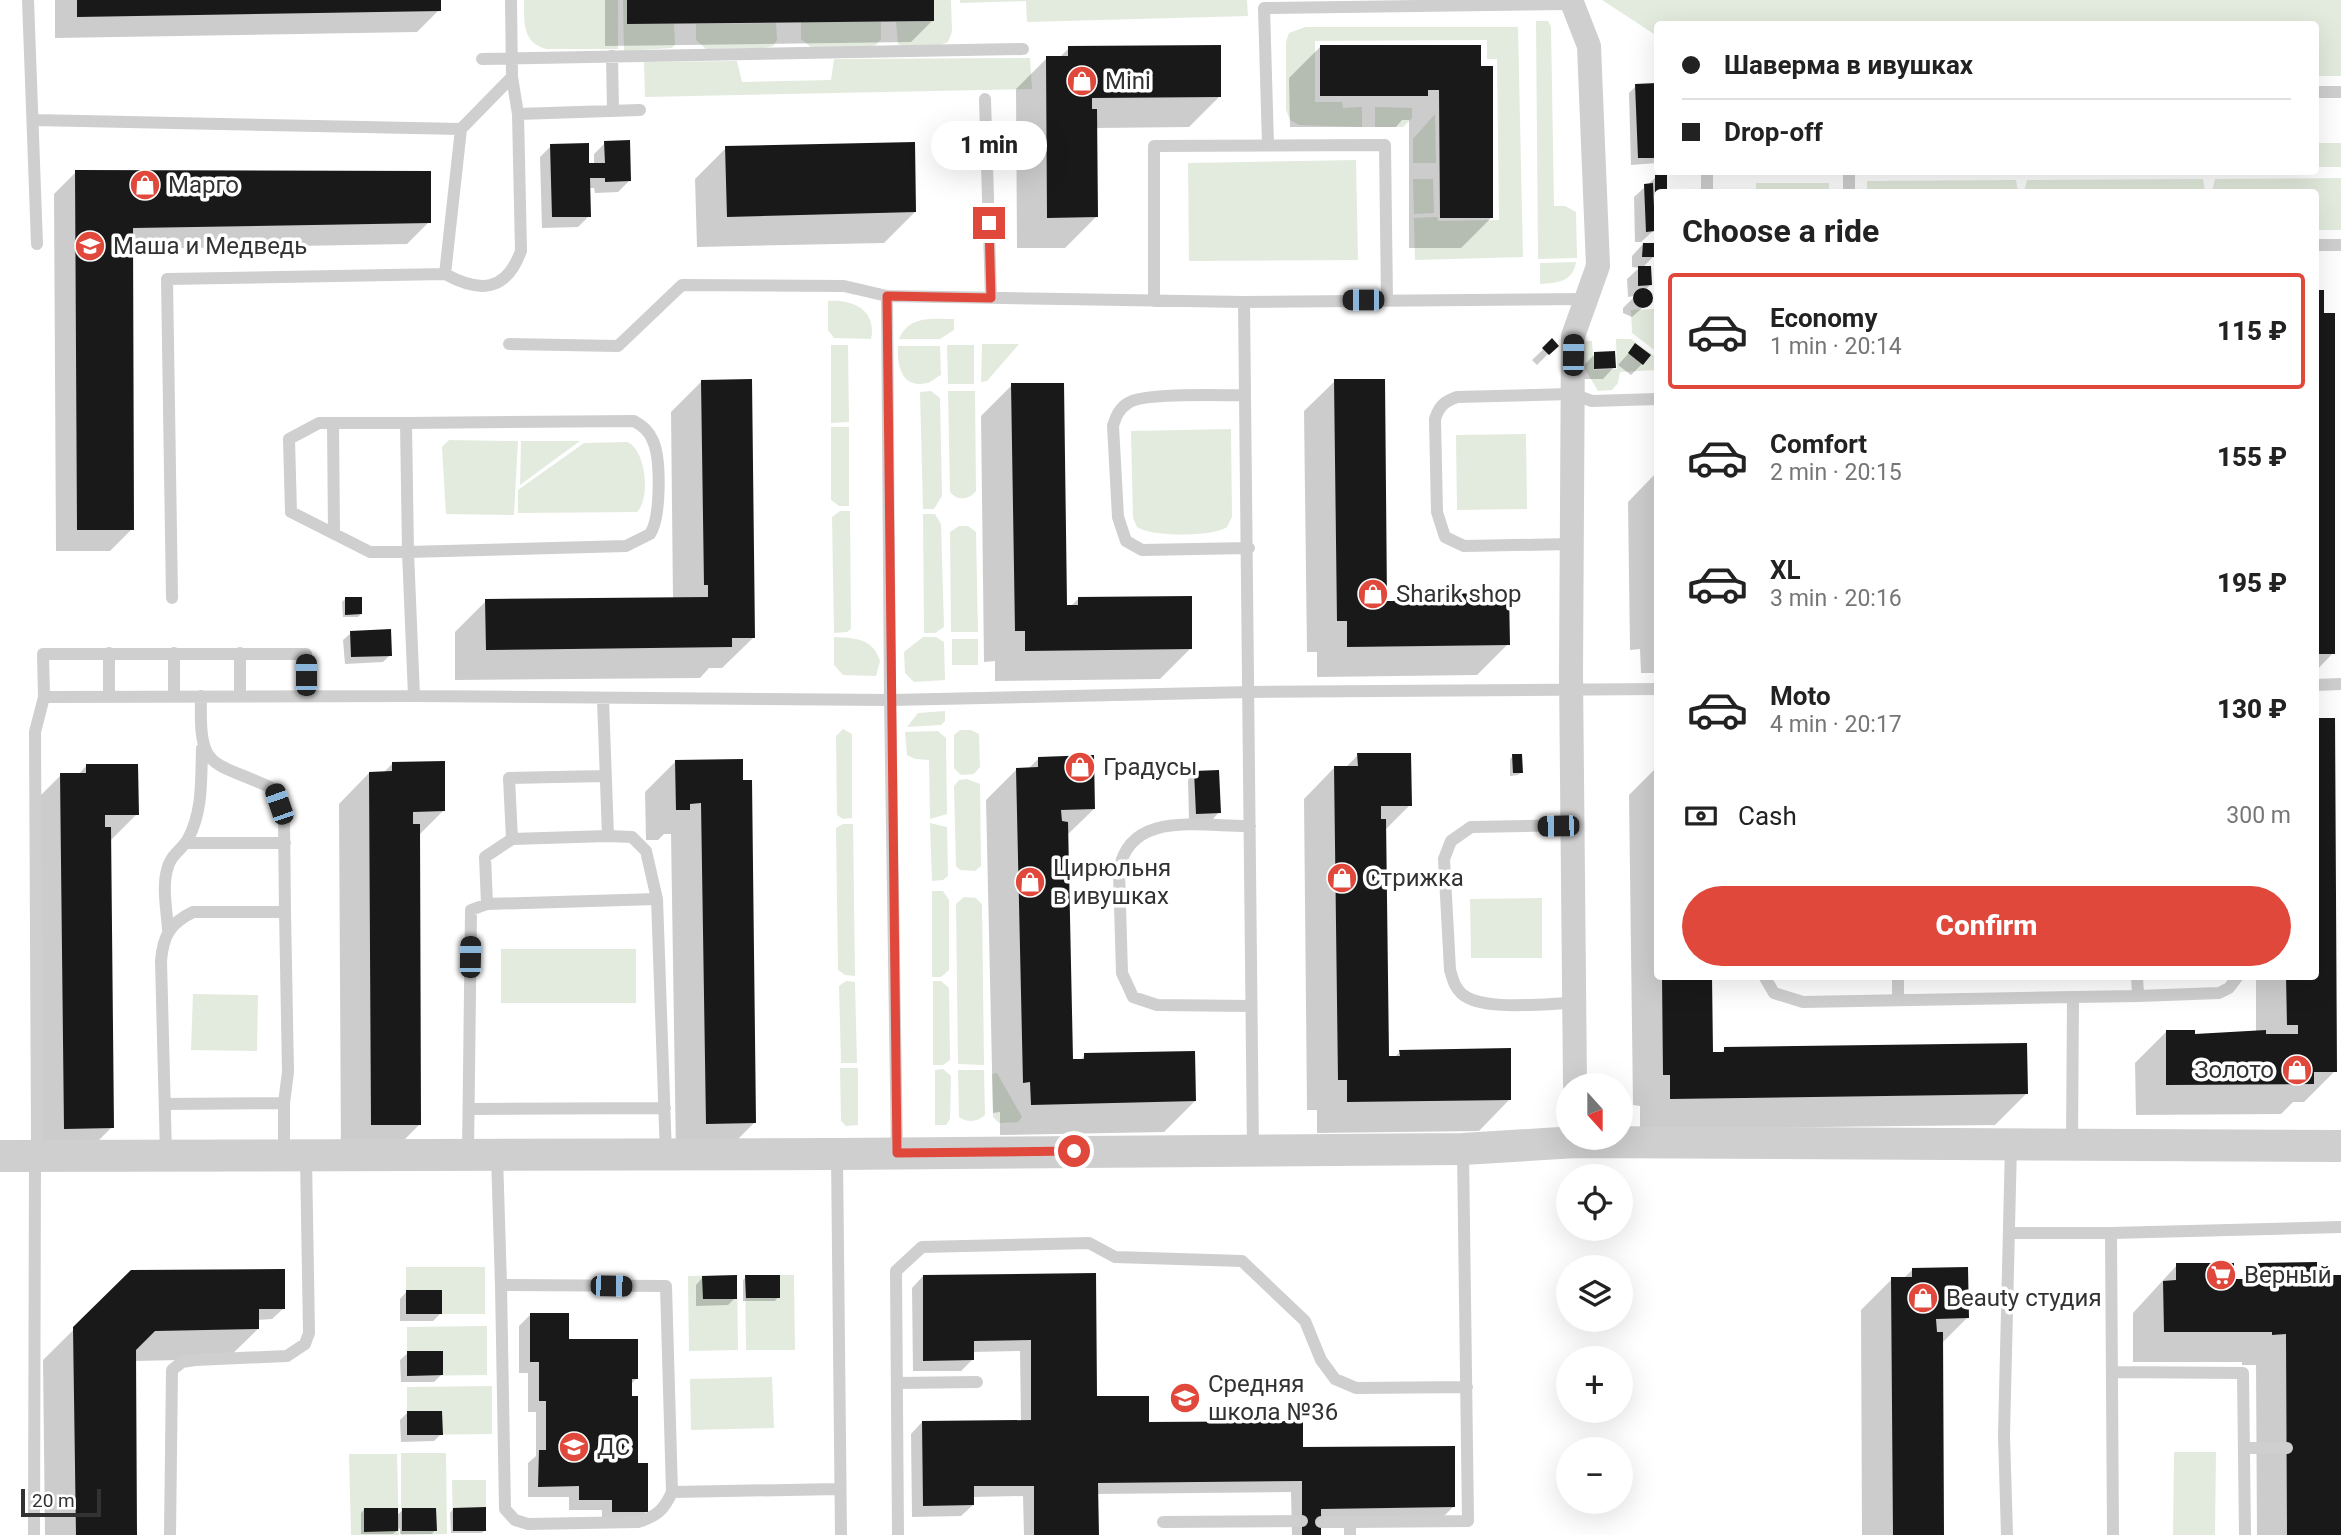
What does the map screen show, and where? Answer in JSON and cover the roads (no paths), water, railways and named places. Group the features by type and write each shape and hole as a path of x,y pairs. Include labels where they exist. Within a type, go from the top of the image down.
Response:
{"street":[{"path":"1571,2 1588,46 1598,266 1573,336 1575,1073"},
{"path":"1633,1141 2341,1146"},
{"path":"0,1156 483,1156 1463,1149 1556,1142"}],"lane":[{"path":"28,0 35,120 37,244"},
{"path":"172,598 166,279 445,274 470,285 486,286 500,281 513,271 521,251 518,114 512,77 511,0"},
{"path":"1268,144 1264,8 1344,3 1571,2"},
{"path":"482,59 1023,49"},
{"path":"612,56 613,111"},
{"path":"445,274 461,129 512,77"},
{"path":"2319,92 2341,92"},
{"path":"985,99 991,298"},
{"path":"518,114 640,110"},
{"path":"35,120 461,129"},
{"path":"1154,301 1153,146 1268,144 1385,145 1387,300"},
{"path":"2319,245 2341,245"},
{"path":"509,344 618,346 682,285 844,286 887,296 1154,301 1585,299"},
{"path":"887,296 897,1153"},
{"path":"1244,302 1249,548 1253,1150"},
{"path":"1572,544 1464,546 1445,537 1437,512 1435,419 1438,408 1447,400 1457,397 1572,394 1592,401 1654,399"},
{"path":"1245,396 1147,397 1130,401 1117,413 1114,426 1118,517 1126,541 1142,550 1249,548"},
{"path":"634,421 645,427 656,449 657,517 650,534 626,546 370,552 291,512 289,439 319,423 333,423 634,421"},
{"path":"333,423 334,534"},
{"path":"406,423 414,696"},
{"path":"109,653 109,695"},
{"path":"174,653 174,696"},
{"path":"240,653 240,695"},
{"path":"34,1535 37,1139 35,732 44,697 43,654 306,654 306,696"},
{"path":"2319,685 2341,684"},
{"path":"44,697 240,695 603,700 890,700 1250,692 1654,689"},
{"path":"166,1154 161,961 167,930 166,872 172,856 186,843 197,819 201,795 201,696"},
{"path":"603,700 608,836"},
{"path":"170,1535 172,1370 182,1362 195,1360 287,1356 305,1344 309,1333 295,1156 284,1103 288,1072 284,819 274,789 211,761 202,747"},
{"path":"512,839 509,778 605,776"},
{"path":"1573,825 1471,827 1451,841 1444,859 1450,970 1454,985 1462,994 1475,1002 1491,1004 1575,1003"},
{"path":"1250,826 1152,827 1129,844 1122,856 1119,871 1122,973 1133,997 1157,1006 1251,1006"},
{"path":"487,904 485,857 512,839 632,837 646,852 657,898 666,1155"},
{"path":"186,843 285,843"},
{"path":"501,1285 666,1286 672,1492 665,1508 654,1517 638,1522 528,1524 516,1520 505,1509 501,1285 483,1156 469,1109 471,910 487,904 657,898"},
{"path":"167,930 180,918 193,912 285,912"},
{"path":"1766,980 1774,993 1786,999 2219,993 2229,988 2235,980"},
{"path":"1898,980 1898,999"},
{"path":"2137,980 2138,996"},
{"path":"2072,1144 2073,997"},
{"path":"165,1104 284,1103"},
{"path":"469,1109 665,1108"},
{"path":"2007,1535 2004,1435 2011,1145"},
{"path":"1321,1522 1350,1529 1468,1521 1463,1149"},
{"path":"837,1154 841,1535"},
{"path":"2010,1233 2341,1227"},
{"path":"2111,1233 2113,1535"},
{"path":"898,1535 896,1271 922,1247 1089,1243 1115,1257 1242,1261 1306,1321 1321,1360 1335,1379 1356,1388 1467,1387"},
{"path":"2112,1372 2243,1373 2245,1535"},
{"path":"898,1383 977,1382"},
{"path":"2245,1448 2287,1448"},
{"path":"672,1492 839,1489"},
{"path":"1163,1522 1302,1521"}],"place":[{"name":"Mini","path":"1082,81"},
{"name":"Марго","path":"145,185"},
{"name":"Маша и Медведь","path":"90,246"},
{"name":"Sharik shop","path":"1373,594"},
{"name":"Градусы","path":"1080,767"},
{"name":"Стрижка","path":"1342,878"},
{"name":"Цирюльня в ивушках","path":"1030,882"},
{"name":"Золото","path":"2297,1070"},
{"name":"Верный","path":"2221,1275"},
{"name":"Beauty студия","path":"1923,1298"},
{"name":"Средняя школа №36","path":"1185,1398"},
{"name":"ДС","path":"574,1447"}]}
